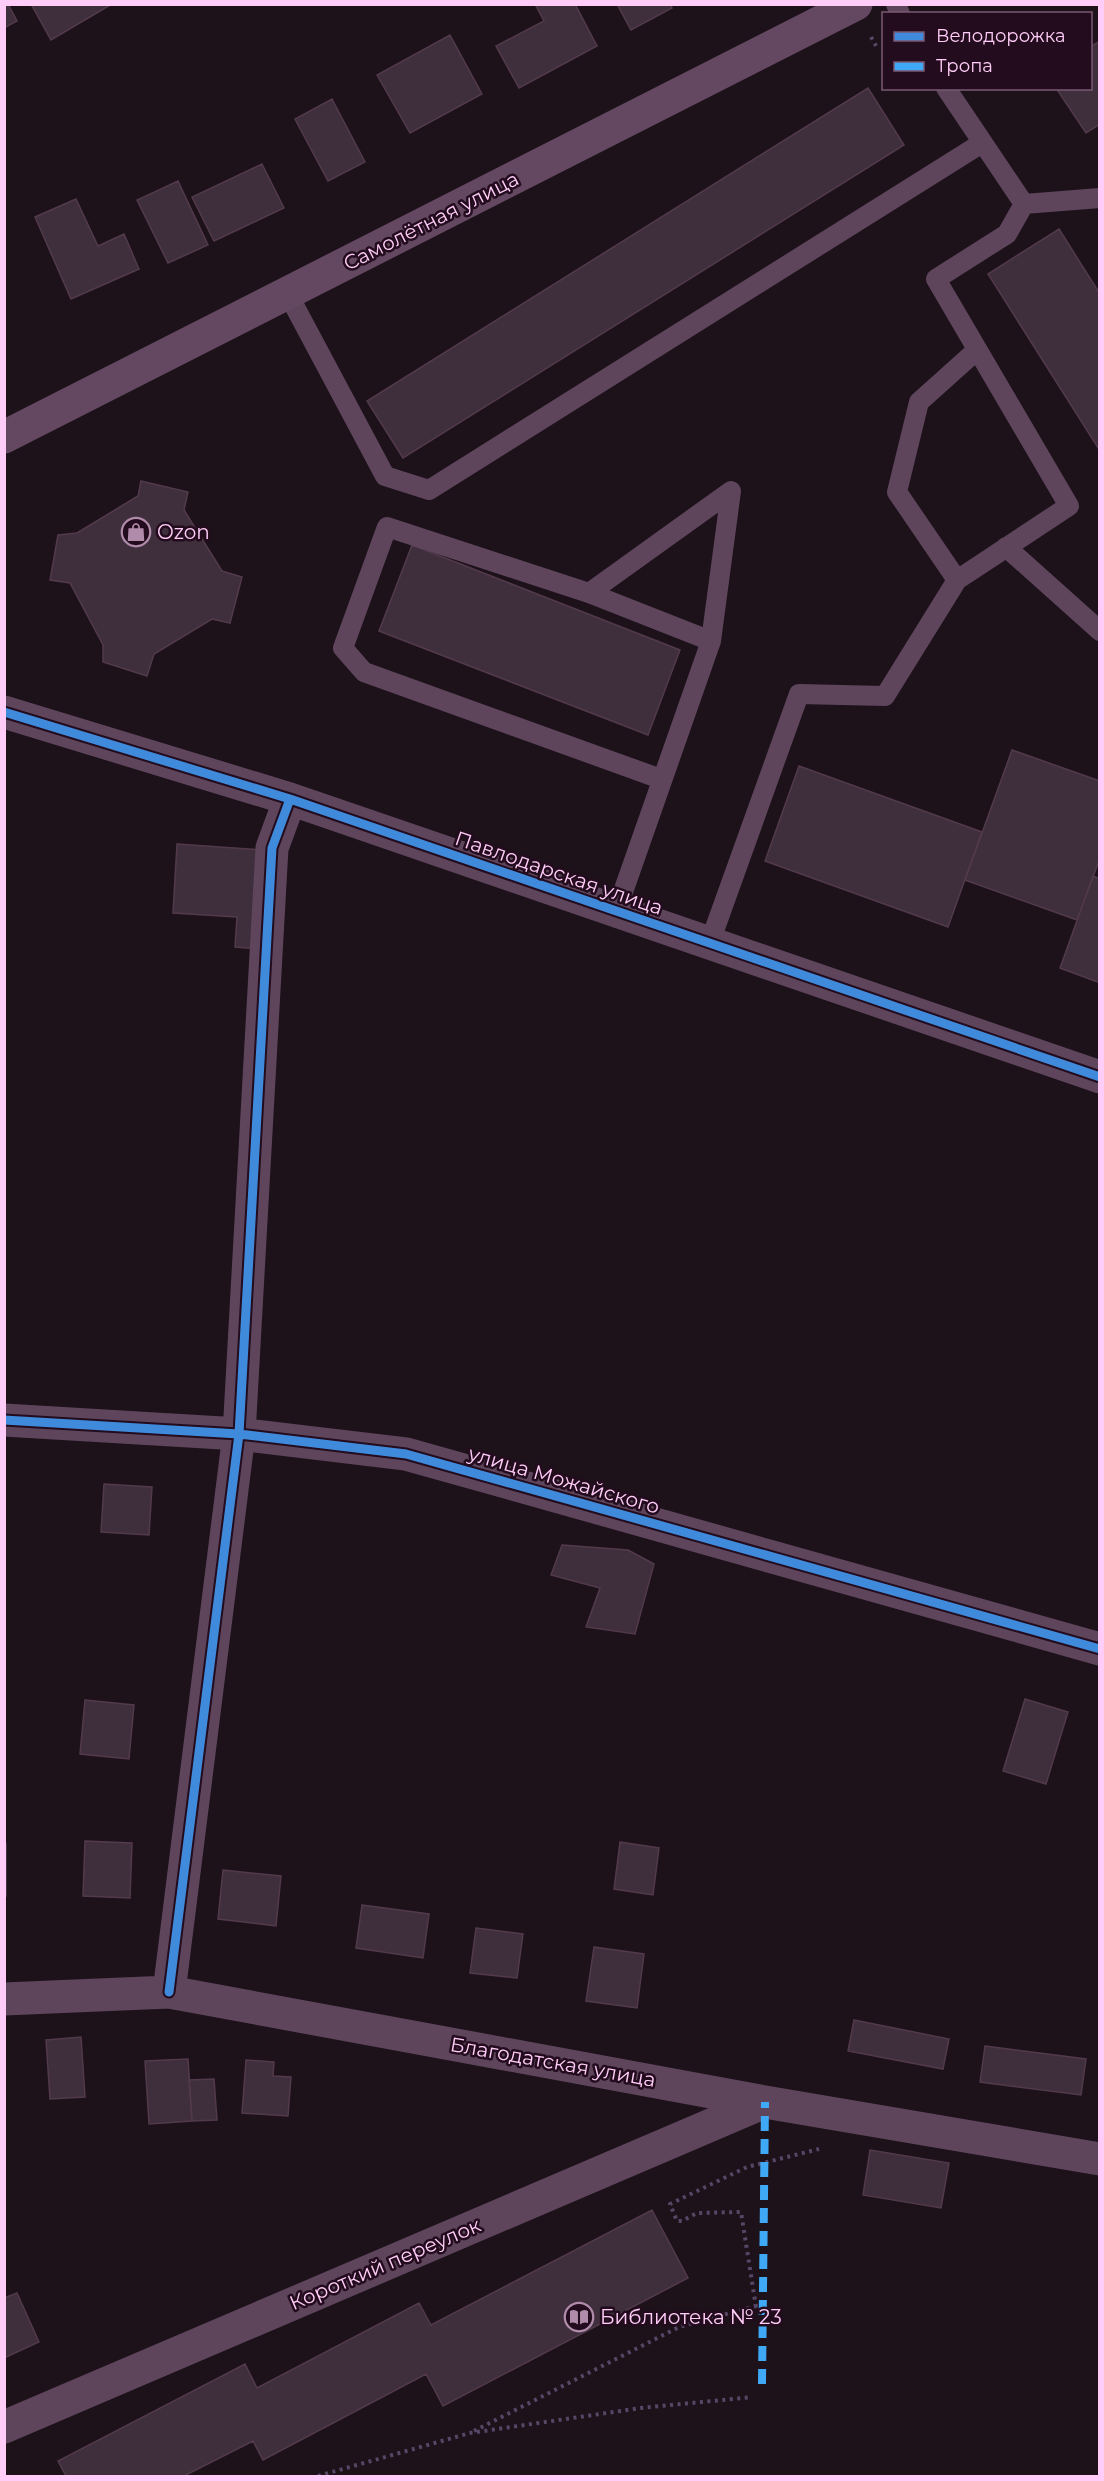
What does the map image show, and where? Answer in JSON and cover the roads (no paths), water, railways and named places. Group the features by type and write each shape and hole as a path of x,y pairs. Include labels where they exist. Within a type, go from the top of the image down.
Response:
{"main road":[{"name":"Самолётная улица","path":"4,437 856,4"}],"street":[{"name":"Павлодарская улица","path":"4,712 290,799 1100,1077"},
{"path":"169,1992 239,1434 272,848 290,799"},
{"name":"улица Можайского","path":"4,1420 239,1434 406,1454 1100,1649"},
{"name":"Благодатская улица","path":"4,1999 169,1992 765,2102 1100,2159"},
{"name":"Короткий переулок","path":"4,2427 765,2102"}],"lane":[{"path":"947,90 1024,204"},
{"path":"288,294 385,476 429,490 982,143"},
{"path":"1024,204 1100,198"},
{"path":"710,942 800,694 885,696 957,580 1069,506 936,279 1007,234 1024,204"},
{"path":"957,580 897,492 919,402 977,350"},
{"path":"589,593 731,491 711,641 616,912"},
{"path":"662,779 364,672 343,648 387,527 589,593 711,641"},
{"path":"1006,547 1100,630"}],"place":[{"name":"Ozon","path":"136,532"},
{"name":"Библиотека № 23","path":"579,2317"}]}
